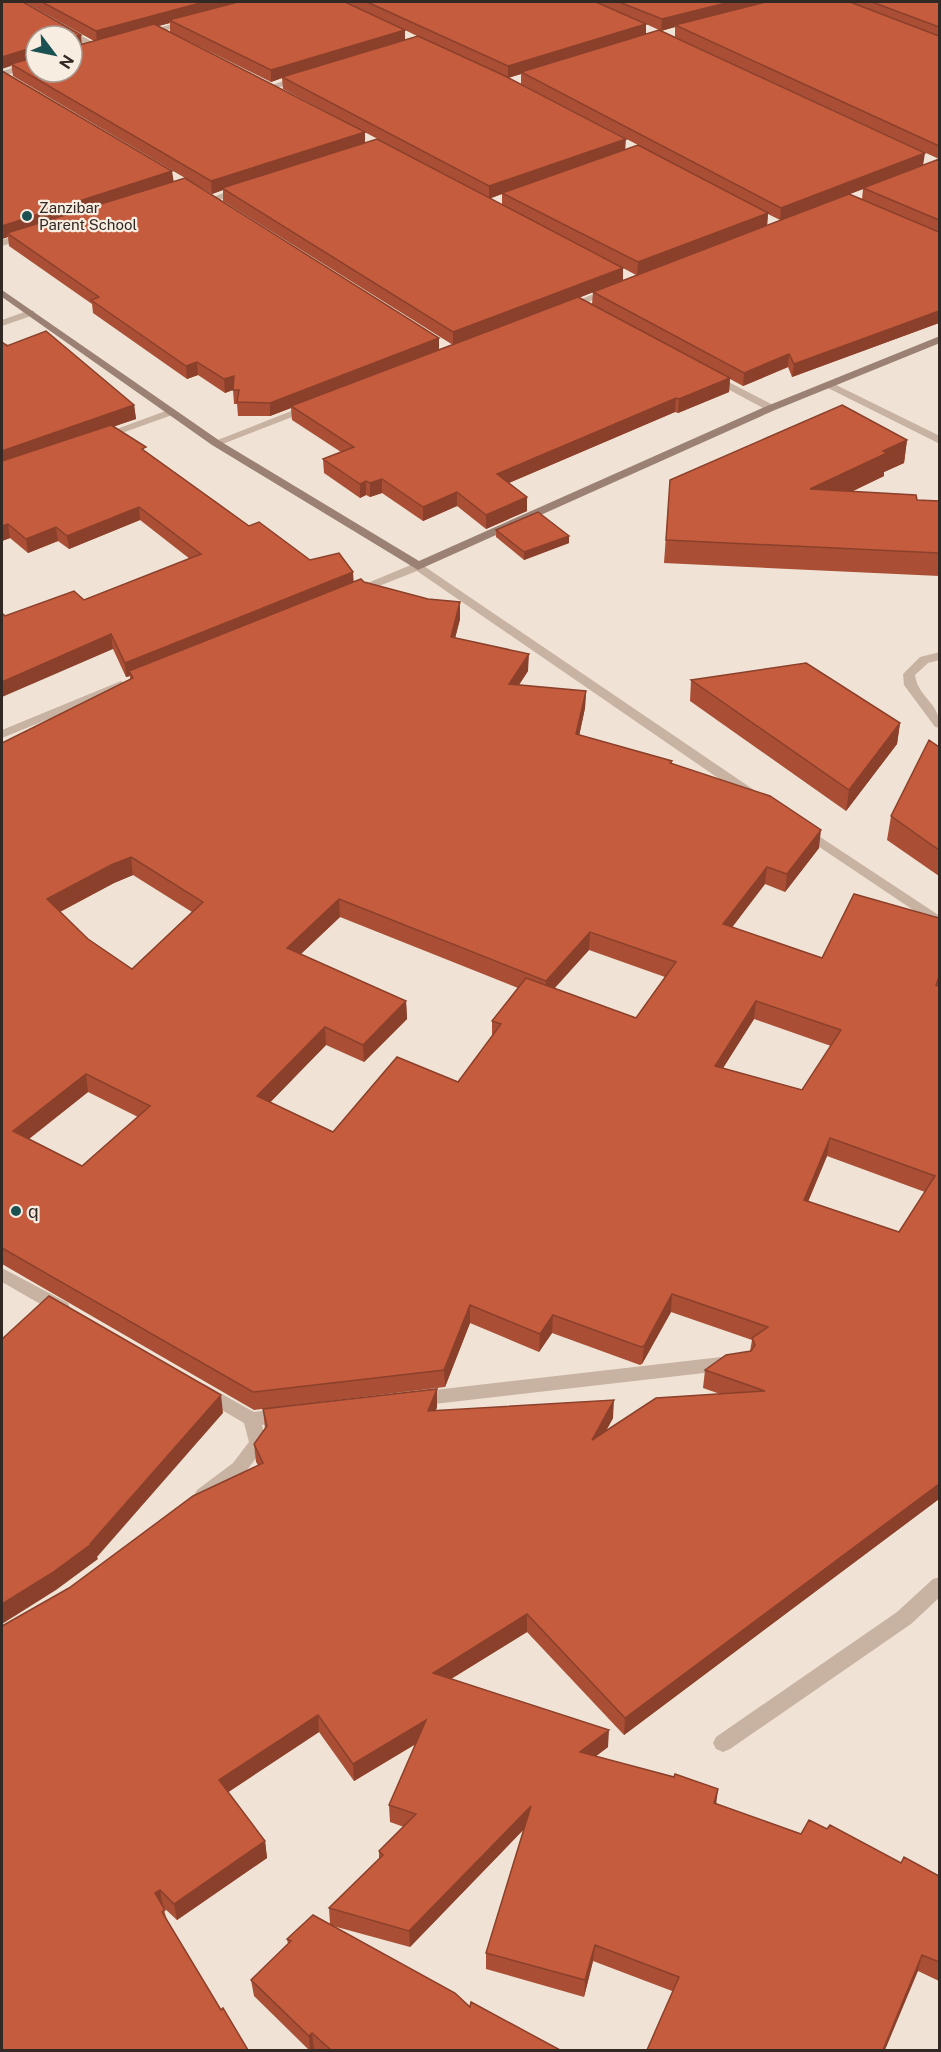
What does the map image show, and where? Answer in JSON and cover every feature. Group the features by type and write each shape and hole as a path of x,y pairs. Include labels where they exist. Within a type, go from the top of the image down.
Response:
{"street":[{"path":"135,36 197,19"},
{"path":"155,30 172,38"},
{"path":"84,41 95,47"},
{"path":"84,50 105,44"},
{"path":"2,75 24,68"},
{"path":"270,87 316,73"},
{"path":"2,75 12,82"},
{"path":"259,82 280,93"},
{"path":"220,206 207,197 255,185"},
{"path":"2,243 34,233"},
{"path":"556,311 582,306 626,285"},
{"path":"2,293 216,443 418,566 762,802"},
{"path":"2,323 30,313"},
{"path":"341,597 418,566 771,408 939,339"},
{"path":"700,369 771,408"},
{"path":"830,385 939,441"},
{"path":"216,443 316,404"},
{"path":"94,439 171,412"},
{"path":"939,656 924,660 909,674 910,685 939,724"},
{"path":"2,734 133,681"},
{"path":"792,822 939,923"},
{"path":"2,1274 82,1319"},
{"path":"403,1401 742,1362"},
{"path":"192,1383 252,1419 299,1413"},
{"path":"184,1509 239,1468 258,1443 252,1419"},
{"path":"723,1743 904,1618 939,1585"}],"building":[{"path":"2,2 23,2 62,24 24,24 24,50 2,57"},
{"path":"42,2 204,2 96,31"},
{"path":"238,2 345,2 405,30 271,70 169,20"},
{"path":"367,2 596,2 646,24 508,66"},
{"path":"619,2 730,2 662,19"},
{"path":"766,2 850,2 939,36 939,146 675,25"},
{"path":"872,2 939,2 939,27"},
{"path":"154,24 365,132 211,181 45,84 84,84 84,44"},
{"path":"659,30 925,153 781,208 521,72"},
{"path":"418,36 503,75 626,139 489,186 282,77"},
{"path":"24,60 24,72 11,64"},
{"path":"2,71 172,171 2,226"},
{"path":"377,139 623,268 453,332 222,188"},
{"path":"638,145 768,213 638,262 502,193"},
{"path":"939,159 939,220 863,188"},
{"path":"185,178 439,338 270,403 237,402 239,390 233,390 234,376 224,379 197,362 186,366 91,300 99,297 7,233"},
{"path":"849,194 939,232 939,311 794,364 789,354 744,373 593,292"},
{"path":"578,297 730,378 679,399 676,398 497,474 527,497 486,515 457,492 423,507 382,479 360,484 323,459 354,447 291,406"},
{"path":"46,331 134,405 2,451 2,342 7,346"},
{"path":"842,405 907,440 883,451 887,453 810,489 916,495 917,500 939,501 939,553 666,540 670,480"},
{"path":"111,425 146,447 142,449 249,526 259,522 310,560 339,553 353,572 125,663 111,634 2,682 2,613 5,616 74,591 84,600 201,554 139,507 67,536 56,527 26,539 8,524 2,526 2,461"},
{"path":"538,512 569,536 524,552 496,530"},
{"path":"361,579 364,582 428,599 460,602 451,637 529,654 509,684 586,691 576,734 672,761 670,763 770,796 821,830 787,874 767,867 723,924 822,958 854,894 939,918 939,977 936,985 939,986 939,1484 625,1718 527,1614 433,1673 609,1730 580,1752 674,1777 675,1774 718,1789 714,1803 801,1834 809,1820 827,1829 830,1825 901,1863 904,1857 939,1876 939,1962 922,1955 883,2050 647,2050 679,1977 595,1945 585,1980 486,1953 531,1806 409,1931 329,1908 383,1855 379,1851 416,1814 389,1805 426,1720 353,1764 318,1715 219,1780 265,1841 174,1904 160,1890 155,1893 165,1910 162,1912 248,2050 2,2050 2,1626 69,1588 193,1496 263,1463 254,1444 267,1426 263,1409 437,1389 428,1411 614,1400 592,1440 656,1398 765,1391 705,1370 726,1355 751,1351 755,1345 752,1338 768,1327 672,1294 644,1346 641,1347 553,1315 540,1334 470,1305 444,1370 253,1392 2,1248 2,743 133,678 129,671","holes":["131,857 203,902 132,969 88,939 47,899","339,899 546,981 590,932 676,962 636,1018 526,978 492,1021 501,1024 458,1082 397,1057 333,1132 257,1096 325,1027 363,1045 406,1001 287,948","756,1001 841,1030 802,1090 715,1066","86,1074 150,1106 82,1166 13,1131","830,1138 935,1176 899,1232 804,1200"]},
{"path":"806,663 900,723 849,790 691,680"},
{"path":"929,740 939,747 939,850 891,816"},
{"path":"49,1296 221,1395 90,1544 94,1542 52,1573 2,1604 2,1339"},
{"path":"313,1915 455,1993 470,2007 471,2002 560,2050 331,2050 312,2033 309,2036 251,1980 291,1941 287,1939"}],"place":[{"name":"Zanzibar Parent School","path":"27,216"},
{"name":"q","path":"16,1211"}]}
